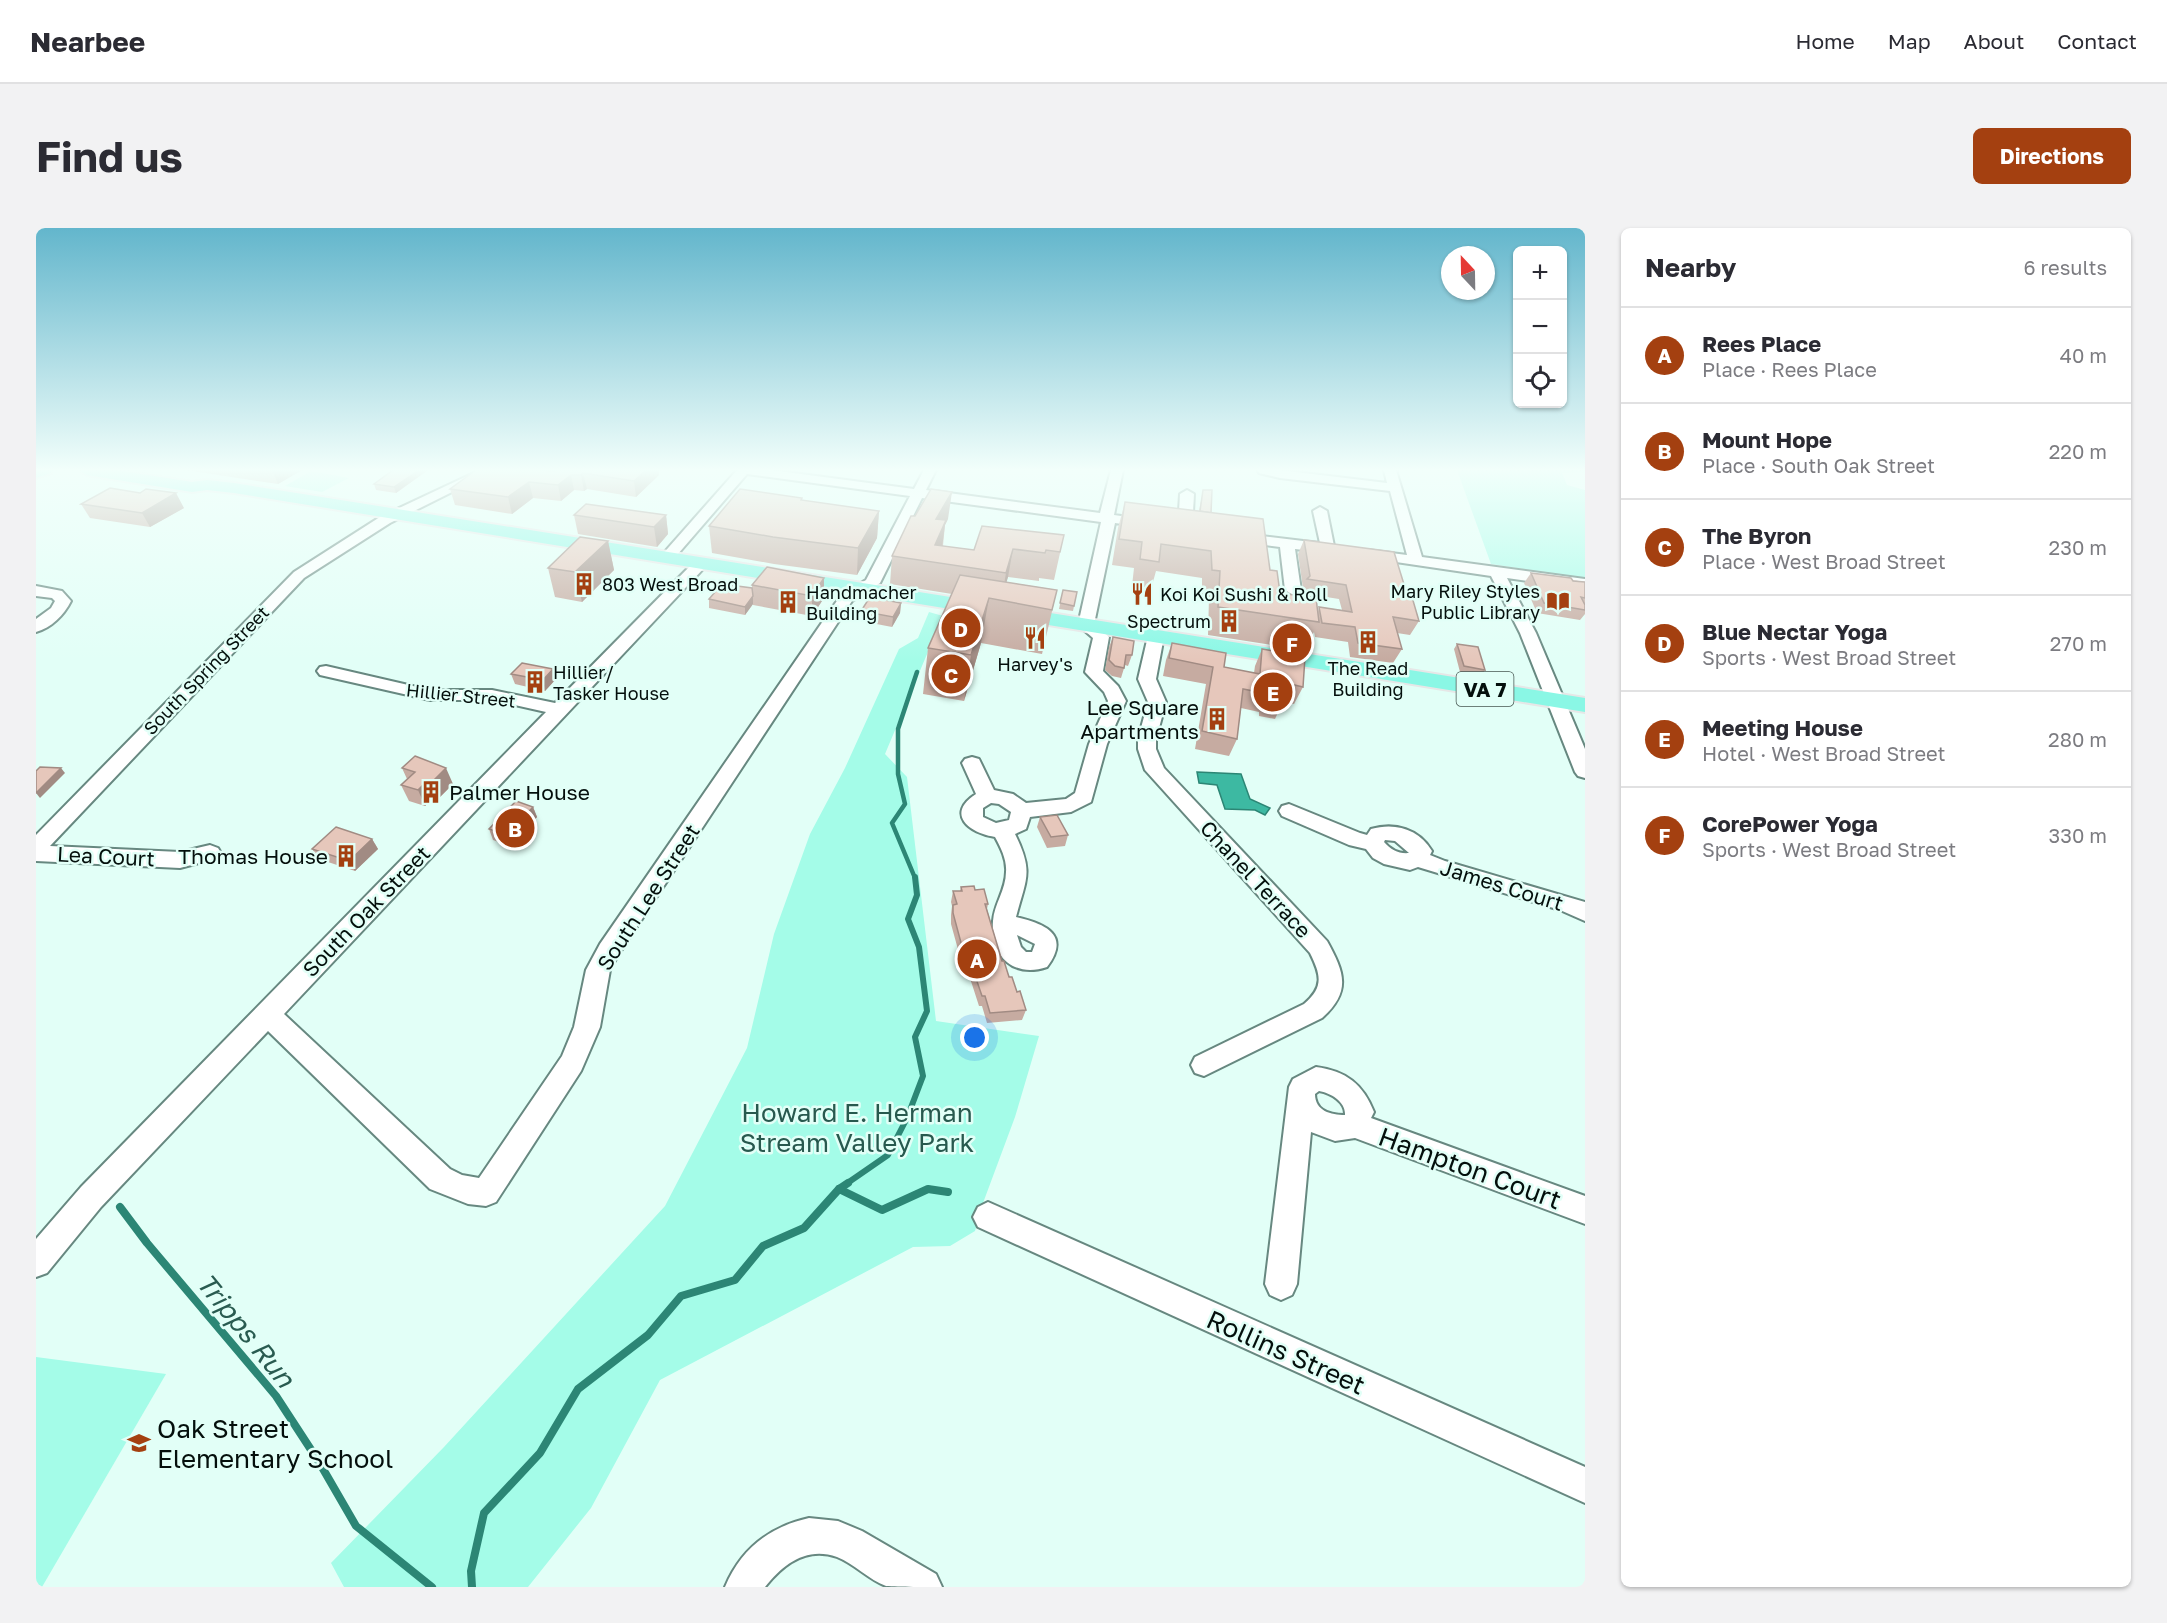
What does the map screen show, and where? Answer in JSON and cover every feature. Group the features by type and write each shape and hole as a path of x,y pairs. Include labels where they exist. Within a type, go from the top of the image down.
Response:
{"main road":[{"name":"VA 7","path":"509,533 1585,705"}],"street":[{"name":"South Spring Street","path":"36,851 286,586 315,564 366,533"},
{"path":"666,559 688,533"},
{"path":"861,590 872,583 897,533"},
{"path":"1022,811 1071,805 1084,797 1098,744 1117,701 1112,690 1094,672 1101,637 1086,626 1105,533"},
{"path":"1325,533 1328,549"},
{"path":"1408,533 1416,560"},
{"path":"1219,534 1585,584"},
{"path":"1287,543 1293,590"},
{"path":"1394,557 1400,574"},
{"name":"South Oak Street","path":"36,1262 91,1197 700,564"},
{"path":"1497,572 1528,635 1585,772"},
{"name":"South Lee Street","path":"267,1014 440,1179 456,1188 471,1192 486,1192 572,1063 587,1027 592,991 598,970 608,951 846,598 861,590"},
{"path":"36,591 57,594 63,601 58,611 36,627"},
{"name":"Chanel Terrace","path":"1156,636 1147,679 1157,702 1147,739 1147,749 1155,770 1319,947 1329,966 1332,978 1330,993 1324,1003 1313,1011 1204,1065"},
{"name":"Hillier Street","path":"326,672 430,695 492,695 560,710"},
{"path":"972,763 987,796"},
{"path":"987,796 1006,798 1016,803 1022,811 1019,824 1003,831 982,827 972,817 973,805 987,796"},
{"name":"James Court","path":"1289,811 1356,840 1373,843 1381,853 1392,859 1410,862 1418,858 1438,867 1567,904 1585,912"},
{"path":"1003,831 1017,866 1017,878 1005,910 1004,923"},
{"name":"Lea Court","path":"36,851 180,860 210,853"},
{"name":"Hampton Court","path":"1281,1284 1302,1087 1316,1079 1335,1082 1352,1095 1358,1103 1360,1112 1355,1125"},
{"name":"Hampton Court","path":"1301,1101 1311,1117 1320,1123 1340,1129 1355,1125 1585,1210"},
{"name":"Rollins Street","path":"988,1217 1585,1485"},
{"path":"744,1587 761,1562 780,1546 796,1538 819,1535 841,1539 923,1587"}],"green space":[{"path":"1480,533 1585,533 1585,579 1491,564"},
{"name":"Howard E. Herman Stream Valley Park","path":"929,612 943,616 885,754 907,777 936,1021 1039,1036 1015,1117 975,1231 950,1246 913,1247 660,1380 591,1508 528,1587 344,1587 331,1563 444,1447 665,1206 747,1048 774,934 810,834 845,768 899,649 918,638"},
{"path":"36,1357 166,1374 42,1587 36,1587"}],"shaded area":[{"path":"1197,772 1241,774 1250,799 1270,808 1265,815 1255,810 1225,809 1217,785 1199,783"}],"building":[{"path":"752,533 866,533 858,548"},
{"path":"903,533 940,533 935,545 974,550 980,533 1064,535 1060,552 1046,550 1045,553 1013,549 1006,573 892,556"},
{"path":"1120,533 1265,533 1270,570 1277,571 1280,593 1316,598 1319,622 1218,607 1220,571 1212,570 1211,551 1161,544 1159,562 1140,559 1142,542 1119,539"},
{"path":"580,537 608,541 575,572 548,568"},
{"path":"1304,540 1394,552 1407,594 1412,597 1419,621 1393,617 1402,649 1358,643 1355,627 1322,623 1319,607 1352,612 1346,585 1307,579 1310,576"},
{"path":"767,567 824,578 812,596 752,585"},
{"path":"1531,573 1585,582 1585,598 1581,597 1585,610 1544,603"},
{"path":"960,575 1057,590 1052,610 989,598 971,655 928,648"},
{"path":"722,584 752,588 753,596 745,607 709,599"},
{"path":"1063,590 1077,592 1074,606 1060,603"},
{"path":"870,597 901,603 893,617 861,611"},
{"path":"1113,637 1134,641 1132,655 1126,655 1124,668 1115,666 1109,660"},
{"path":"1172,643 1226,653 1224,667 1260,674 1262,649 1305,657 1303,687 1286,683 1283,702 1267,698 1268,694 1243,689 1237,739 1202,731 1213,667 1169,658"},
{"path":"1457,644 1478,647 1485,670 1464,666"},
{"path":"522,663 553,669 543,680 511,674"},
{"path":"415,756 446,768 432,782 427,781 418,790 401,785 415,772 402,768"},
{"path":"40,767 61,768 36,793 36,771"},
{"path":"516,801 533,807 507,835 489,829"},
{"path":"1057,815 1068,835 1051,837 1040,817"},
{"path":"336,827 372,839 349,861 312,849"},
{"path":"974,886 975,890 984,889 988,904 985,904 1002,961 1004,961 1009,977 1012,977 1017,992 1020,991 1026,1010 990,1013 971,964 967,965 953,913 953,905 957,904 953,891 962,891 961,887"}],"waterway":[{"path":"915,878 892,823 905,804 898,774 898,729 917,672"},
{"path":"846,1184 888,1155 907,1118 923,1076 915,1037 927,1011 919,947 908,919 917,895 915,877"},
{"path":"839,1189 848,1183"},
{"path":"472,1587 471,1571 484,1513 540,1453 578,1389 648,1335 681,1296 735,1280 763,1246 804,1228 839,1189"},
{"path":"839,1189 882,1210 928,1189 948,1192"},
{"name":"Tripps Run","path":"120,1207 147,1243 276,1396 319,1462 356,1526 432,1587"}],"place":[{"name":"803 West Broad","path":"584,584"},
{"name":"Koi Koi Sushi & Roll","path":"1142,594"},
{"name":"Mary Riley Styles Public Library","path":"1558,601"},
{"name":"Handmacher Building","path":"788,602"},
{"name":"Spectrum","path":"1229,621"},
{"name":"Blue Nectar Yoga","path":"961,628"},
{"name":"Harvey's","path":"1035,638"},
{"name":"The Read Building","path":"1368,642"},
{"name":"CorePower Yoga","path":"1292,643"},
{"name":"The Byron","path":"951,674"},
{"name":"Hillier/ Tasker House","path":"535,682"},
{"name":"Meeting House","path":"1273,692"},
{"name":"Lee Square Apartments","path":"1217,719"},
{"name":"Palmer House","path":"431,792"},
{"name":"Mount Hope","path":"515,828"},
{"name":"Thomas House","path":"346,856"},
{"name":"Rees Place","path":"977,959"},
{"name":"Oak Street Elementary School","path":"139,1443"}]}
